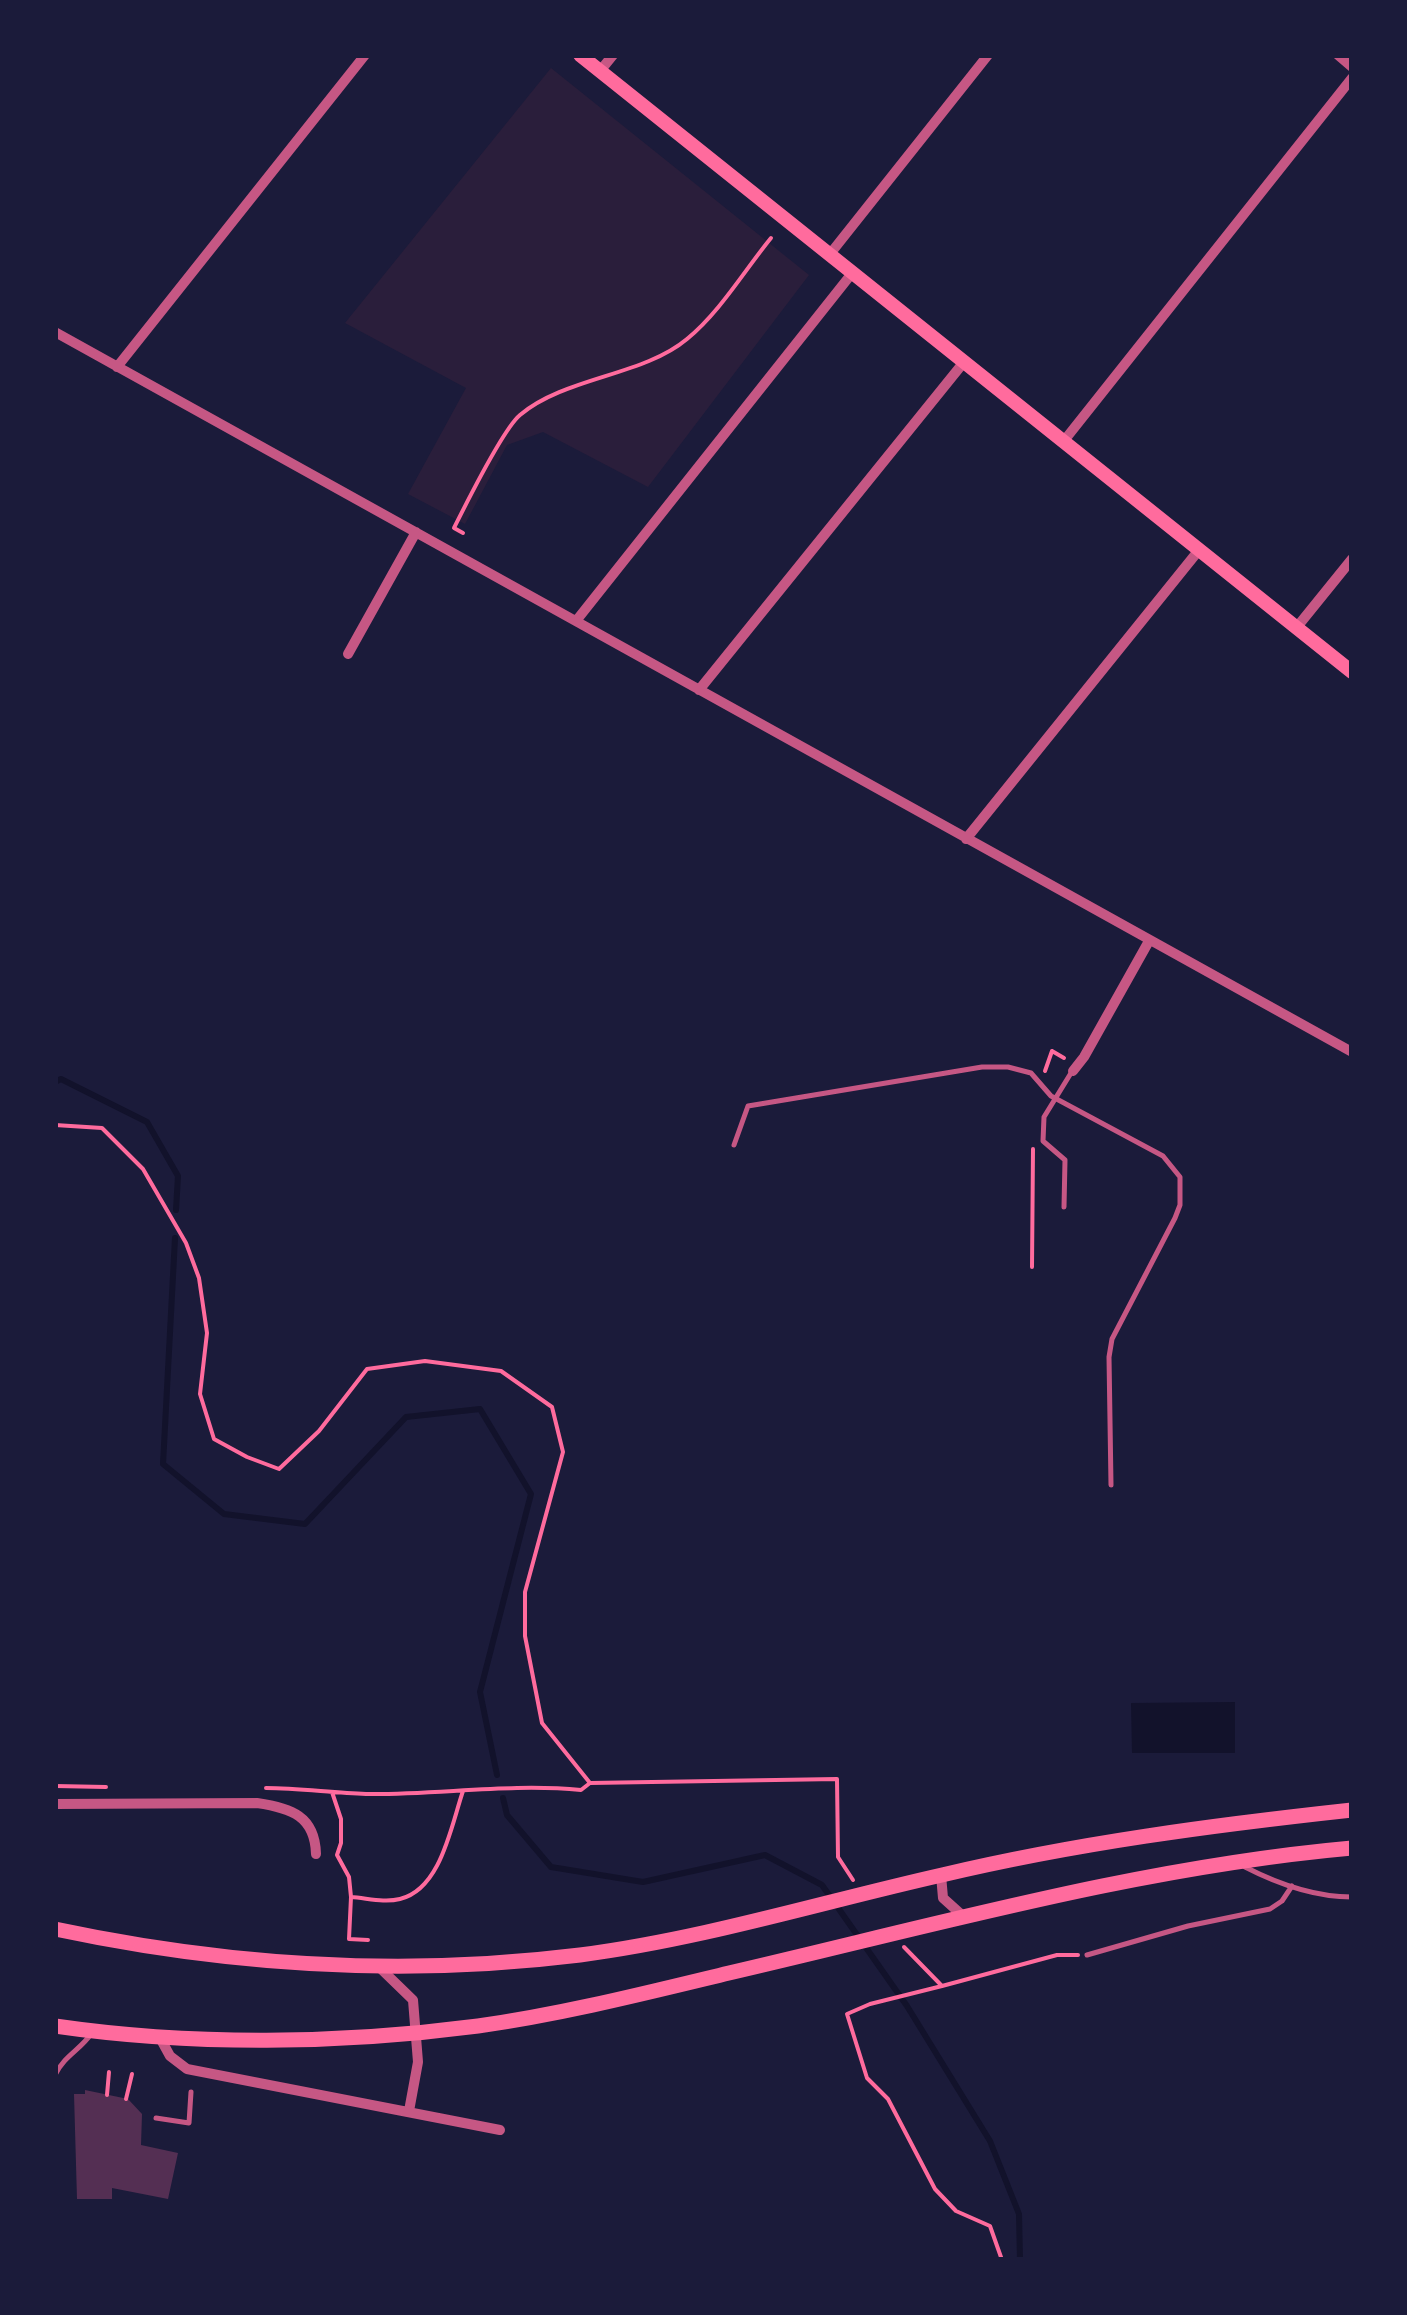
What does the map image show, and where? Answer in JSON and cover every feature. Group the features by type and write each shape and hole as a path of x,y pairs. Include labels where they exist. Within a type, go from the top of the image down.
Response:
{"highway":[{"path":"55,1929 219,1958 292,1965 493,1963 582,1954 676,1938 803,1910 866,1890 1074,1846 1352,1810"},
{"path":"55,2026 159,2036 282,2039 417,2033 594,2005 828,1950 902,1938 963,1916 1110,1884 1352,1848"}],"main road":[{"path":"580,55 1352,672"}],"street":[{"path":"117,367 365,55"},
{"path":"600,71 613,55"},
{"path":"830,254 988,55"},
{"path":"1338,55 1352,66"},
{"path":"1063,442 1352,78"},
{"path":"576,621 853,272"},
{"path":"55,332 1352,1052"},
{"path":"700,690 964,362"},
{"path":"348,654 416,532"},
{"path":"966,839 1198,550"},
{"path":"1297,627 1352,558"},
{"path":"1071,1066 1084,1057 1148,941"},
{"path":"55,1804 284,1806 306,1819 316,1841 316,1854"},
{"path":"941,1875 943,1898 963,1916"},
{"path":"379,1967 410,1994 418,2062 409,2111"},
{"path":"159,2036 170,2056 188,2069 500,2130"}],"lane":[{"path":"1064,1207 1065,1160 1044,1141 1044,1117 1071,1066"},
{"path":"734,1145 748,1106 982,1067 1008,1067 1031,1073 1053,1098 1163,1156 1180,1176 1180,1205 1112,1339 1108,1357 1111,1485"},
{"path":"1238,1862 1318,1894 1352,1897"},
{"path":"1088,1955 1174,1930 1270,1909 1282,1902 1292,1886"},
{"path":"55,2076 66,2058 83,2046 93,2031"},
{"path":"156,2118 188,2123 191,2092"}],"path":[{"path":"463,533 454,528 516,417 542,399 668,352 687,340 771,238"},
{"path":"1040,1085 1052,1051 1071,1066"},
{"path":"55,1124 102,1128 143,1169 177,1228 199,1278 207,1332 200,1394 214,1439 247,1458 279,1469 319,1432 367,1369 425,1362 501,1370 552,1407 562,1452 525,1592 526,1636 542,1722 590,1783"},
{"path":"1032,1267 1033,1141"},
{"path":"363,1794 546,1786 581,1790 590,1783 838,1779 838,1857 866,1890"},
{"path":"332,1790 341,1819 338,1855 351,1896 349,1939 368,1940"},
{"path":"351,1896 398,1900 414,1894 429,1880 463,1791"},
{"path":"902,1938 942,1986"},
{"path":"1002,2260 990,2226 956,2211 935,2190 888,2098 867,2078 848,2014 870,2004 1058,1955 1088,1955"},
{"path":"107,2095 109,2072"},
{"path":"126,2098 132,2074"}],"shaded area":[{"path":"551,68 809,275 648,487 543,432 507,445 465,524 408,494 466,388 345,323"},
{"path":"1235,1702 1235,1753 1132,1753 1131,1703"}],"building":[{"path":"85,2090 128,2099 142,2114 141,2145 178,2153 168,2199 112,2188 112,2199 77,2199 74,2094 85,2094"}],"waterway":[{"path":"55,1082 61,1079 147,1122 178,1176 176,1210"},
{"path":"175,1238 163,1464 224,1514 305,1524 406,1417 480,1409 531,1494 480,1692 497,1775"},
{"path":"503,1798 507,1815 551,1867 643,1882 765,1855 822,1885 907,2006 990,2141 1019,2214 1020,2260"}]}
